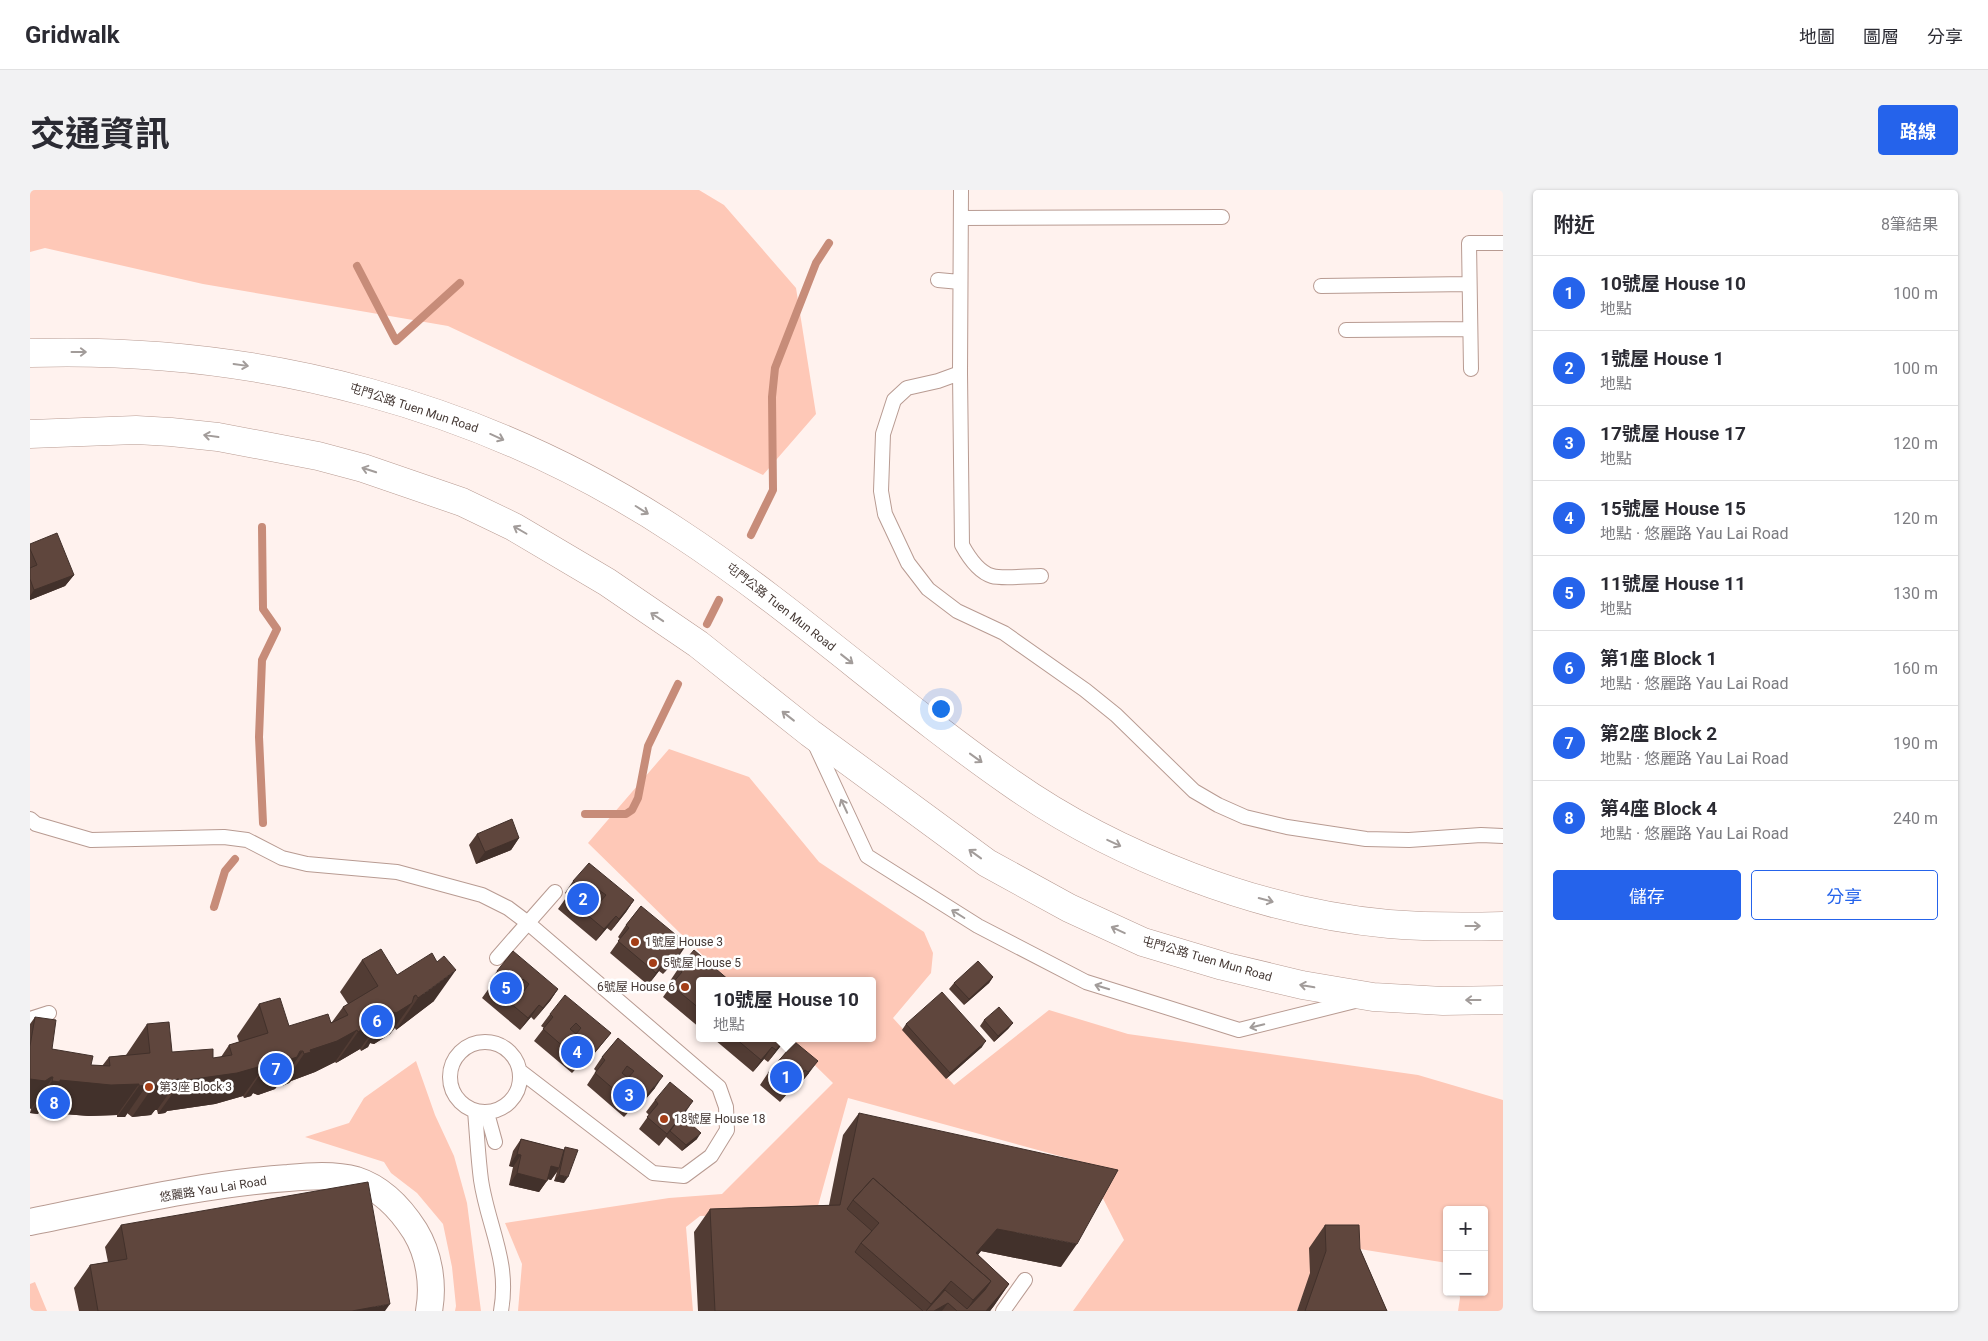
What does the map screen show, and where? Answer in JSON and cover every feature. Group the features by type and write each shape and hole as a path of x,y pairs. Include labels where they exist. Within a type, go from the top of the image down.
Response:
{"highway":[{"name":"屯門公路 Tuen Mun Road","path":"30,353 78,351 165,355 251,366 343,385 436,413 486,432 588,479 677,531 726,565 1007,781 1106,840 1156,863 1210,883 1267,901 1326,914 1388,924 1503,926"},
{"name":"屯門公路 Tuen Mun Road","path":"30,434 136,430 218,437 318,456 363,468 462,502 514,526 607,582 698,644 810,733 987,863 1070,908 1143,942 1302,986 1373,996 1443,1000 1503,1000"}],"street":[{"name":"悠麗路 Yau Lai Road","path":"30,1222 244,1181 325,1176 355,1180 375,1189 392,1201 420,1239 427,1254 430,1275 429,1311"}],"lane":[{"path":"961,190 960,373 962,545 977,566 992,576 1041,576"},
{"path":"962,218 1222,217"},
{"path":"1471,369 1469,243 1503,243"},
{"path":"938,280 960,282"},
{"path":"1322,286 1470,284"},
{"path":"1346,330 1470,329"},
{"path":"960,373 938,381 907,388 894,400 883,434 881,491 885,514 908,563 928,589 956,611 1004,633 1085,690 1116,715 1194,791 1245,816 1287,827 1366,839 1409,840 1481,835 1503,836"},
{"path":"810,733 867,856 978,926 1086,982 1239,1030 1373,996"},
{"path":"30,819 36,824 91,840 224,837 247,840 282,858 307,864 397,872 482,894 508,908 528,923 719,1087 726,1107 727,1130 711,1156 684,1176 653,1173 520,1072"},
{"path":"497,958 555,892"},
{"path":"30,1019 49,1013"},
{"path":"482,1043 500,1045 516,1061 520,1072 520,1083 516,1094 509,1104 498,1110 481,1112 464,1106 456,1098 451,1088 452,1065 458,1055 466,1048 482,1043"},
{"path":"481,1112 496,1142"},
{"path":"481,1112 482,1181 503,1266 501,1311"},
{"path":"1003,1311 1025,1280"}],"shaded area":[{"path":"30,190 699,190 724,205 796,288 816,414 763,475 448,326 203,284 45,248 30,252"},
{"path":"669,749 749,777 819,862 924,932 933,953 931,973 893,1018 954,1085 1049,1010 1128,1034 1418,1075 1503,1100 1503,1311 1458,1311 1460,1296 1488,1296 1488,1206 1443,1206 1443,1262 1322,1243 1297,1311 1073,1311 1124,1240 1085,1163 848,1098 816,1213 700,1216 686,1227 693,1311 518,1311 522,1264 505,1223 669,1198 722,1194 833,1083 791,1042 876,1042 876,977 725,977 588,843"},
{"path":"416,1061 435,1115 454,1156 467,1203 481,1311 455,1311 452,1267 443,1224 417,1193 391,1173 384,1162 305,1137 349,1123 364,1098"},
{"path":"35,1282 47,1311 30,1311 30,1284"}],"building":[{"path":"57,533 74,575 34,590 30,579 30,568 37,565 30,549 30,544"},
{"path":"512,819 519,838 485,852 477,834"},
{"path":"589,863 634,900 619,919 616,916 604,929 566,897 577,884 573,881","holes":["599,890 606,895 600,902 594,897"]},
{"path":"641,906 687,944 671,963 667,959 656,973 618,941 629,928 626,925","holes":["651,934 658,939 652,946 646,940"]},
{"path":"381,949 397,975 432,953 437,962 444,956 456,970 418,998 416,995 414,996 412,1003 396,1013 387,1012 390,1016 382,1018 358,1032 357,1030 337,1041 310,1050 311,1052 304,1054 303,1051 300,1051 297,1057 279,1063 271,1061 272,1065 265,1067 265,1065 237,1073 187,1080 187,1082 180,1083 179,1079 177,1079 173,1084 154,1085 146,1081 147,1085 139,1086 139,1084 111,1085 60,1080 60,1082 52,1081 53,1077 45,1081 30,1079 30,1046 35,1017 56,1020 52,1049 93,1056 91,1065 110,1066 109,1057 150,1053 147,1024 169,1022 172,1052 213,1049 213,1058 232,1055 229,1045 268,1033 259,1004 280,998 289,1026 328,1014 331,1023 348,1015 343,1007 378,986 362,960"},
{"path":"694,950 725,977 696,977 696,1006 671,985 682,972 678,969"},
{"path":"513,951 558,989 543,1008 539,1005 528,1018 490,986 501,973 497,971","holes":["523,979 529,984 524,991 518,986"]},
{"path":"978,961 993,977 969,999 954,983"},
{"path":"942,992 986,1041 950,1073 906,1024"},
{"path":"565,995 611,1033 595,1052 591,1049 580,1061 543,1029 553,1017 550,1014","holes":["576,1023 581,1028 576,1034 570,1029"]},
{"path":"999,1007 1013,1023 998,1036 984,1020"},
{"path":"618,1038 663,1076 647,1095 644,1092 632,1105 595,1073 605,1060 602,1057","holes":["627,1066 634,1071 628,1078 622,1073"]},
{"path":"740,1042 783,1042 776,1050 772,1047 761,1060"},
{"path":"795,1042 818,1061 808,1072 805,1070 788,1091 768,1073"},
{"name":"18號屋 House 18","path":"670,1082 693,1101 667,1134 647,1117 658,1104 655,1100"},
{"path":"859,1113 1118,1170 1077,1244 997,1229 976,1253 1009,1284 986,1311 957,1311 948,1303 934,1311 926,1311 945,1290 967,1309 991,1281 873,1178 847,1209 872,1231 855,1252 923,1311 715,1311 710,1209 840,1205"},
{"path":"682,1116 701,1133 686,1145 670,1131"},
{"path":"521,1139 564,1150 559,1168 551,1166 547,1181 517,1173 521,1155 517,1154"},
{"path":"565,1147 578,1150 568,1177 559,1175"},
{"path":"873,1178 991,1281 973,1300 951,1281 931,1304 861,1243 879,1223 853,1200"},
{"path":"368,1182 390,1304 352,1311 98,1311 90,1265 127,1259 121,1225"},
{"path":"1325,1225 1359,1225 1360,1249 1387,1311 1305,1311 1326,1251"}],"waterway":[{"path":"751,535 773,490 772,397 775,368 816,263 829,243"},
{"path":"357,266 396,341 460,283"},
{"path":"262,527 263,609 277,629 262,660 259,737 263,823"},
{"path":"707,624 719,600"},
{"path":"585,814 626,814 632,810 638,798 648,746 678,684"},
{"path":"214,907 225,871 235,859"}],"place":[{"name":"1號屋 House 1","path":"583,899"},
{"name":"1號屋 House 3","path":"635,942"},
{"name":"5號屋 House 5","path":"653,963"},
{"name":"6號屋 House 6","path":"685,987"},
{"name":"11號屋 House 11","path":"506,988"},
{"name":"第1座 Block 1","path":"377,1021"},
{"name":"15號屋 House 15","path":"577,1052"},
{"name":"第2座 Block 2","path":"276,1069"},
{"name":"10號屋 House 10","path":"786,1077"},
{"name":"第3座 Block 3","path":"149,1087"},
{"name":"17號屋 House 17","path":"629,1095"},
{"name":"第4座 Block 4","path":"54,1103"},
{"name":"18號屋 House 18","path":"664,1119"}]}
